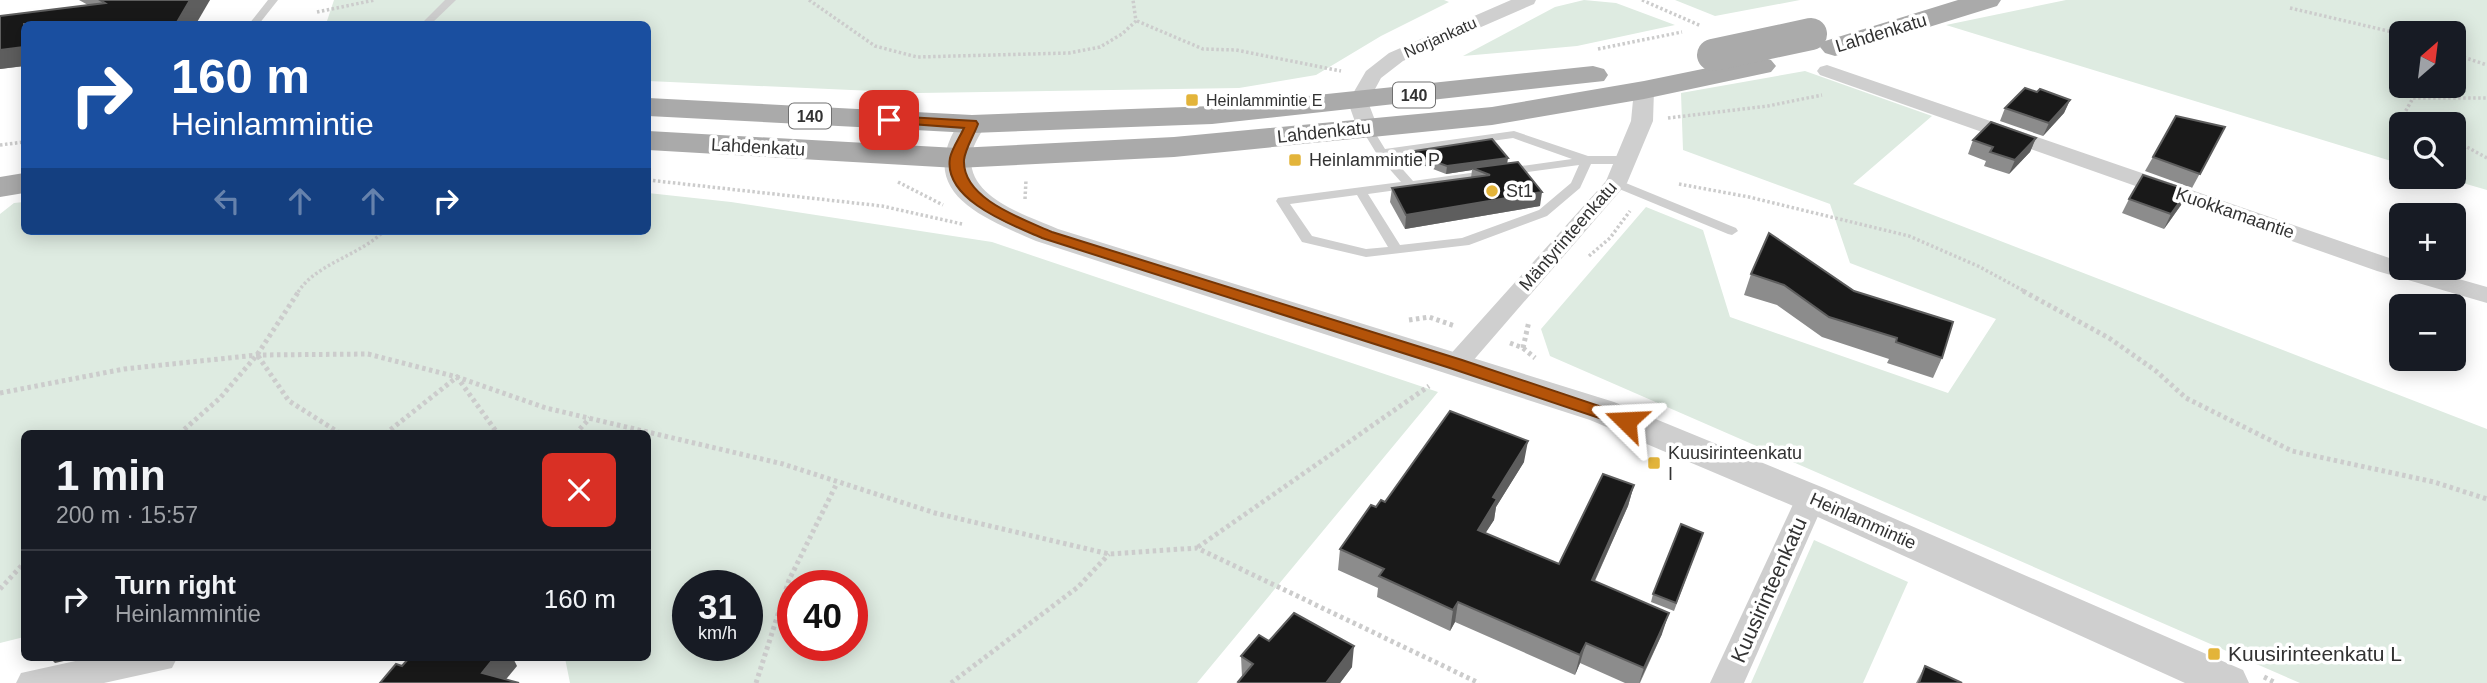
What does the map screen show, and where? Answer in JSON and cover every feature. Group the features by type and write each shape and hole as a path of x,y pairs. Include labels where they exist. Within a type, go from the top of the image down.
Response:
{"main road":[{"name":"Lahdenkatu","path":"651,107 972,124 1212,115 1369,128 1615,72 1713,55 1824,51 1932,0"},
{"name":"Lahdenkatu","path":"651,141 957,158 1174,147 1492,116 1644,90 1761,66 1824,51 1986,0"},
{"path":"0,161 21,158"},
{"path":"0,187 21,184"}],"street":[{"name":"Norjankatu","path":"1369,128 1373,75 1396,57 1527,0"},
{"name":"Kuokkamaantie","path":"1824,51 1867,85 2386,266 2487,295"},
{"name":"Mäntyrinteenkatu","path":"1456,364 1620,173 1643,121 1644,90"},
{"path":"957,158 972,124"},
{"name":"Heinlammintie","path":"957,158 959,177 972,195 996,212 1047,235 1602,411 1811,498 2228,683"},
{"name":"Kuusirinteenkatu","path":"1727,683 1811,498"},
{"path":"33,683 145,661"}],"lane":[{"path":"256,21 273,0"},
{"path":"429,21 451,0"},
{"path":"1369,128 1514,134 1620,173 1732,231"},
{"path":"1369,128 1410,185"},
{"path":"1587,160 1576,185 1543,213 1464,242 1366,253 1307,239 1282,201 1410,185 1587,160"},
{"path":"1360,191 1396,249"}],"path":[{"path":"317,12 374,0"},
{"path":"809,0 875,46 917,57 1069,53 1100,47 1122,34 1136,21"},
{"path":"1133,0 1136,21"},
{"path":"2290,8 2389,31"},
{"path":"1136,21 1203,49 1236,50 1341,71"},
{"path":"1593,50 1682,32"},
{"path":"2466,58 2487,65"},
{"path":"1643,121 1768,106 1867,85"},
{"path":"2405,112 2413,99 2487,98"},
{"path":"0,145 21,142"},
{"path":"2466,147 2487,158"},
{"path":"1620,173 1749,197 1909,236 1978,266 2109,338 2156,371 2186,398 2292,451 2434,482 2487,499"},
{"path":"888,176 945,206"},
{"path":"651,180 882,206 967,225"},
{"path":"184,430 220,398 257,355 307,279 370,245 380,235"},
{"path":"0,393 124,369 257,355 368,354 457,377 546,408 640,430"},
{"path":"257,355 289,401 335,430"},
{"path":"1197,548 1441,378 1456,364"},
{"path":"391,430 457,377"},
{"path":"457,377 495,430"},
{"path":"579,430 590,418"},
{"path":"651,433 783,464 935,513 1109,554 1197,548 1479,683"},
{"path":"756,683 789,580 837,483"},
{"path":"951,683 1070,594 1109,554"},
{"path":"0,589 21,567"}],"shaded area":[{"path":"334,0 1449,2 1381,36 1316,75 1239,88 918,93 651,81 651,21 327,21"},
{"path":"1584,0 1616,3 1675,25 1577,46 1463,56 1555,7"},
{"path":"1675,0 1800,0 1715,16"},
{"path":"2066,0 2487,0 2487,190 2466,184 2466,112 2389,112 2389,160 1946,25"},
{"path":"1805,71 1932,116 1853,184 2487,429 2487,683 2300,683 1550,356 1541,329 1646,207 1703,230 1730,317 1948,393 1996,319 1850,263 1830,204 1683,150 1681,93"},
{"path":"651,193 731,202 992,242 1438,392 1197,683 570,683 566,661 651,661 651,430 21,430 21,638 0,643 0,214 14,203 21,202 21,235 651,235"},
{"path":"1814,540 1908,582 1863,683 1751,683"}],"building":[{"path":"100,0 190,0 178,21 21,21 21,47 0,50 0,16 105,3"},
{"path":"2025,88 2037,92 2040,89 2070,100 2049,123 2005,108"},
{"path":"2176,116 2225,127 2200,174 2153,157"},
{"path":"1991,122 2036,138 2015,160 1990,152 1993,147 1973,140"},
{"path":"1492,139 1508,158 1447,166 1408,152"},
{"path":"1518,162 1542,192 1406,215 1392,188 1490,175 1472,168"},
{"path":"2143,175 2188,190 2171,214 2129,199"},
{"path":"1769,233 1854,291 1953,322 1942,358 1896,342 1897,338 1829,317 1784,285 1751,274"},
{"path":"1450,411 1528,441 1493,497 1497,499 1478,530 1559,564 1603,474 1634,485 1592,580 1669,613 1644,668 1586,643 1580,655 1458,602 1453,610 1379,576 1384,569 1340,549 1371,505 1376,507 1381,500 1385,502"},
{"path":"1681,524 1703,533 1676,603 1653,594"},
{"path":"1294,613 1354,646 1326,683 1238,682 1253,664 1241,656 1259,635 1269,641"},
{"path":"406,661 492,661 482,673 519,683 380,683 396,664 402,666"},
{"path":"1925,666 1962,683 1919,683"}],"place":[{"name":"Heinlammintie E","path":"1192,100"},
{"name":"Heinlammintie P","path":"1295,160"},
{"name":"St1","path":"1492,191"},
{"name":"Kuusirinteenkatu I","path":"1654,463"},
{"name":"Kuusirinteenkatu L","path":"2214,654"}],"route":[{"path":"889,120 972,124 957,158 959,177 972,195 996,212 1047,235 1456,364 1626,421"}]}
